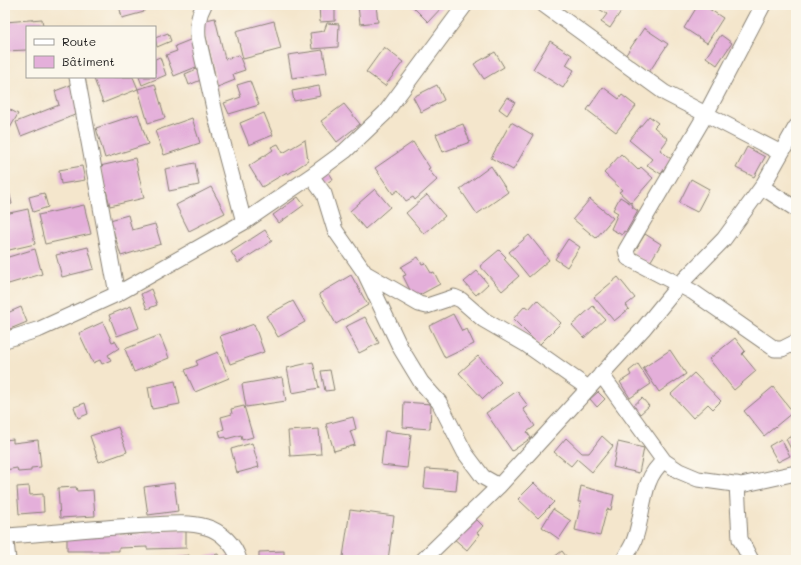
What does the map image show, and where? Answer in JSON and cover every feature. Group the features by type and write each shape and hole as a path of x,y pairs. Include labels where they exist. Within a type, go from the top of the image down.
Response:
{"street":[{"path":"204,5 199,13 197,26 198,38 216,116 244,222"},
{"path":"5,340 40,329 117,294 244,222 345,151 385,113 465,5"},
{"path":"544,5 665,93 781,153"},
{"path":"763,5 706,114 626,250 628,258 693,292 775,350 782,349 796,342"},
{"path":"77,78 117,294"},
{"path":"423,560 499,486 643,329 679,285 724,239 762,187 796,127"},
{"path":"310,176 324,194 335,230 365,273 401,349 421,382 439,402 465,453 483,477 499,486"},
{"path":"762,187 796,209"},
{"path":"365,273 419,304 427,306 454,297 461,300 484,320 527,345 588,388"},
{"path":"601,374 664,461 680,471 698,479 737,484 769,480 796,474"},
{"path":"624,560 635,538 650,479 656,467 664,461"},
{"path":"737,484 740,539 751,560"},
{"path":"5,536 140,526 186,525 206,527 216,531 230,543 237,553 239,560"},
{"path":"5,533 7,557"}],"building":[{"path":"119,5 149,5 143,7 144,12 122,18"},
{"path":"319,5 335,5 335,21 320,22"},
{"path":"358,5 376,5 378,22 360,24"},
{"path":"411,5 444,5 428,22"},
{"path":"602,5 625,5 610,28 601,22 607,14 599,9"},
{"path":"698,5 703,5 723,18 707,43 684,28"},
{"path":"215,18 225,59 239,55 245,70 233,74 235,80 215,88 214,71 202,21"},
{"path":"42,19 43,26 26,26 26,50 5,51 5,22"},
{"path":"274,21 281,49 243,59 236,31"},
{"path":"327,23 339,24 338,47 312,49 310,33 324,31"},
{"path":"644,28 668,44 649,72 625,56"},
{"path":"168,33 171,41 157,47 156,38"},
{"path":"721,35 732,43 717,65 706,57"},
{"path":"190,40 201,65 174,76 166,55 177,51 175,46"},
{"path":"550,41 572,55 566,65 574,70 563,88 533,69"},
{"path":"384,47 403,62 385,86 366,72"},
{"path":"323,50 327,73 292,78 288,55"},
{"path":"495,52 504,67 484,79 474,64"},
{"path":"160,57 166,75 142,85 139,78 156,78 156,59"},
{"path":"199,68 203,79 189,85 185,74"},
{"path":"133,78 138,89 103,103 94,79"},
{"path":"250,81 259,105 229,114 224,103 241,97 237,85"},
{"path":"155,84 165,118 148,123 138,89"},
{"path":"71,85 80,113 21,136 16,122 59,105 55,91"},
{"path":"437,85 444,100 421,112 413,97"},
{"path":"319,86 321,96 294,101 292,91"},
{"path":"603,87 619,99 622,95 636,106 616,132 587,110"},
{"path":"507,97 515,102 507,115 499,109"},
{"path":"344,104 360,124 337,142 321,121"},
{"path":"5,107 18,114 10,128 5,126"},
{"path":"264,113 273,135 249,145 240,123"},
{"path":"138,114 148,144 105,158 96,128"},
{"path":"649,116 658,123 654,127 668,139 660,150 671,159 661,174 647,165 652,159 629,140"},
{"path":"192,118 200,143 164,155 155,131"},
{"path":"511,122 533,135 513,170 491,158"},
{"path":"463,124 470,142 443,152 436,134"},
{"path":"305,140 308,161 288,174 287,172 262,187 249,166 273,150 271,147 278,144 283,153"},
{"path":"413,142 430,168 428,169 437,180 415,200 413,197 406,201 398,190 393,194 375,168"},
{"path":"747,147 765,157 754,177 736,168"},
{"path":"621,154 638,170 641,167 653,178 631,203 619,192 622,190 604,173"},
{"path":"135,158 144,198 110,206 100,166"},
{"path":"195,163 199,185 169,191 165,169"},
{"path":"82,166 85,180 61,184 59,170"},
{"path":"491,166 508,192 477,214 460,189"},
{"path":"328,171 333,179 322,186 317,178"},
{"path":"691,179 709,189 697,212 679,203"},
{"path":"5,183 7,183 12,204 5,206"},
{"path":"211,187 225,213 189,231 176,205"},
{"path":"375,189 390,207 365,229 350,211"},
{"path":"44,193 48,207 33,212 29,197"},
{"path":"427,195 445,216 424,234 406,213"},
{"path":"298,197 304,205 279,223 273,215"},
{"path":"620,197 633,205 632,207 638,211 626,232 624,231 622,235 611,229 618,213 613,210"},
{"path":"590,199 613,218 596,238 573,219"},
{"path":"84,205 91,234 45,244 38,215"},
{"path":"28,209 35,244 5,251 5,214"},
{"path":"128,215 132,230 155,224 161,244 121,256 110,220"},
{"path":"265,230 272,241 238,263 231,252"},
{"path":"645,234 661,244 649,264 633,254"},
{"path":"529,235 549,260 529,277 509,252"},
{"path":"568,239 580,247 567,267 555,259"},
{"path":"88,247 94,269 62,277 56,255"},
{"path":"35,249 42,274 5,285 5,258"},
{"path":"499,250 506,257 504,259 519,276 502,291 480,266"},
{"path":"418,257 422,264 425,263 431,273 434,272 440,284 414,298 403,276 406,275 401,267"},
{"path":"477,271 488,284 476,295 464,282"},
{"path":"351,275 368,305 336,324 319,294"},
{"path":"618,277 635,298 626,305 629,309 614,321 594,297"},
{"path":"151,289 157,305 147,309 141,294"},
{"path":"537,300 561,323 539,345 513,319 525,306 529,309"},
{"path":"293,301 305,322 278,337 266,316"},
{"path":"131,306 139,328 117,336 109,315"},
{"path":"593,306 605,319 584,338 572,325"},
{"path":"21,307 27,322 5,331 5,314"},
{"path":"453,314 462,331 467,329 474,344 445,358 429,326"},
{"path":"365,317 379,343 359,353 345,327"},
{"path":"103,322 112,342 115,341 119,348 108,355 111,360 102,364 100,360 93,363 79,333"},
{"path":"254,324 264,352 230,364 220,336"},
{"path":"160,335 169,358 134,372 125,349"},
{"path":"735,338 745,351 742,354 756,371 734,390 709,359"},
{"path":"670,350 686,374 659,392 643,368"},
{"path":"218,352 229,378 195,392 185,370 198,365 196,361"},
{"path":"478,356 501,382 483,399 459,373"},
{"path":"313,362 319,388 292,393 287,368"},
{"path":"638,364 651,384 630,398 620,382 631,375 629,371"},
{"path":"330,370 334,390 325,391 321,371"},
{"path":"694,373 721,401 713,409 708,404 693,418 671,394"},
{"path":"282,377 286,401 246,407 242,384"},
{"path":"175,381 180,404 152,409 148,387"},
{"path":"773,387 793,412 764,436 744,411"},
{"path":"517,391 528,406 523,409 535,426 527,432 531,438 512,451 486,413"},
{"path":"598,392 605,399 597,407 590,399"},
{"path":"642,398 649,406 639,415 632,407"},
{"path":"404,402 431,404 430,429 403,427"},
{"path":"85,403 88,414 78,418 74,407"},
{"path":"244,406 253,437 242,440 241,435 226,439 226,437 221,438 219,431 224,429 221,417 232,414 231,409"},
{"path":"353,417 356,429 350,431 355,445 334,451 326,424"},
{"path":"118,427 127,452 99,462 90,436"},
{"path":"319,429 321,454 290,456 288,431"},
{"path":"385,431 411,434 407,468 381,465"},
{"path":"796,434 796,457 795,457 786,439"},
{"path":"602,436 613,446 592,472 577,459 571,466 554,452 566,438 582,453 589,453"},
{"path":"13,439 13,443 38,440 41,467 31,468 31,471 18,472 17,468 5,470 5,440"},
{"path":"781,439 790,456 778,462 769,446"},
{"path":"618,442 644,448 639,473 613,467"},
{"path":"252,443 259,467 237,473 231,449"},
{"path":"426,469 458,471 456,491 424,488"},
{"path":"174,483 178,511 148,515 144,487"},
{"path":"534,483 554,502 538,518 518,499"},
{"path":"29,486 30,495 43,494 44,512 19,514 17,487"},
{"path":"581,486 614,495 611,510 607,509 600,536 575,530 581,502 578,502"},
{"path":"76,487 77,491 93,490 95,516 60,518 58,488"},
{"path":"553,509 571,521 559,539 542,527"},
{"path":"350,510 394,516 388,560 362,560 343,557"},
{"path":"474,517 483,526 477,533 480,534 467,550 453,538"},
{"path":"186,530 186,548 147,549 147,547 119,548 119,551 67,551 67,532 119,531 119,535 146,533 146,531"},
{"path":"284,551 284,560 259,560 259,552"},
{"path":"562,551 569,560 550,560"},
{"path":"218,554 219,558 231,555 232,560 195,560 195,559"},
{"path":"189,555 190,560 171,560 171,558"}]}
